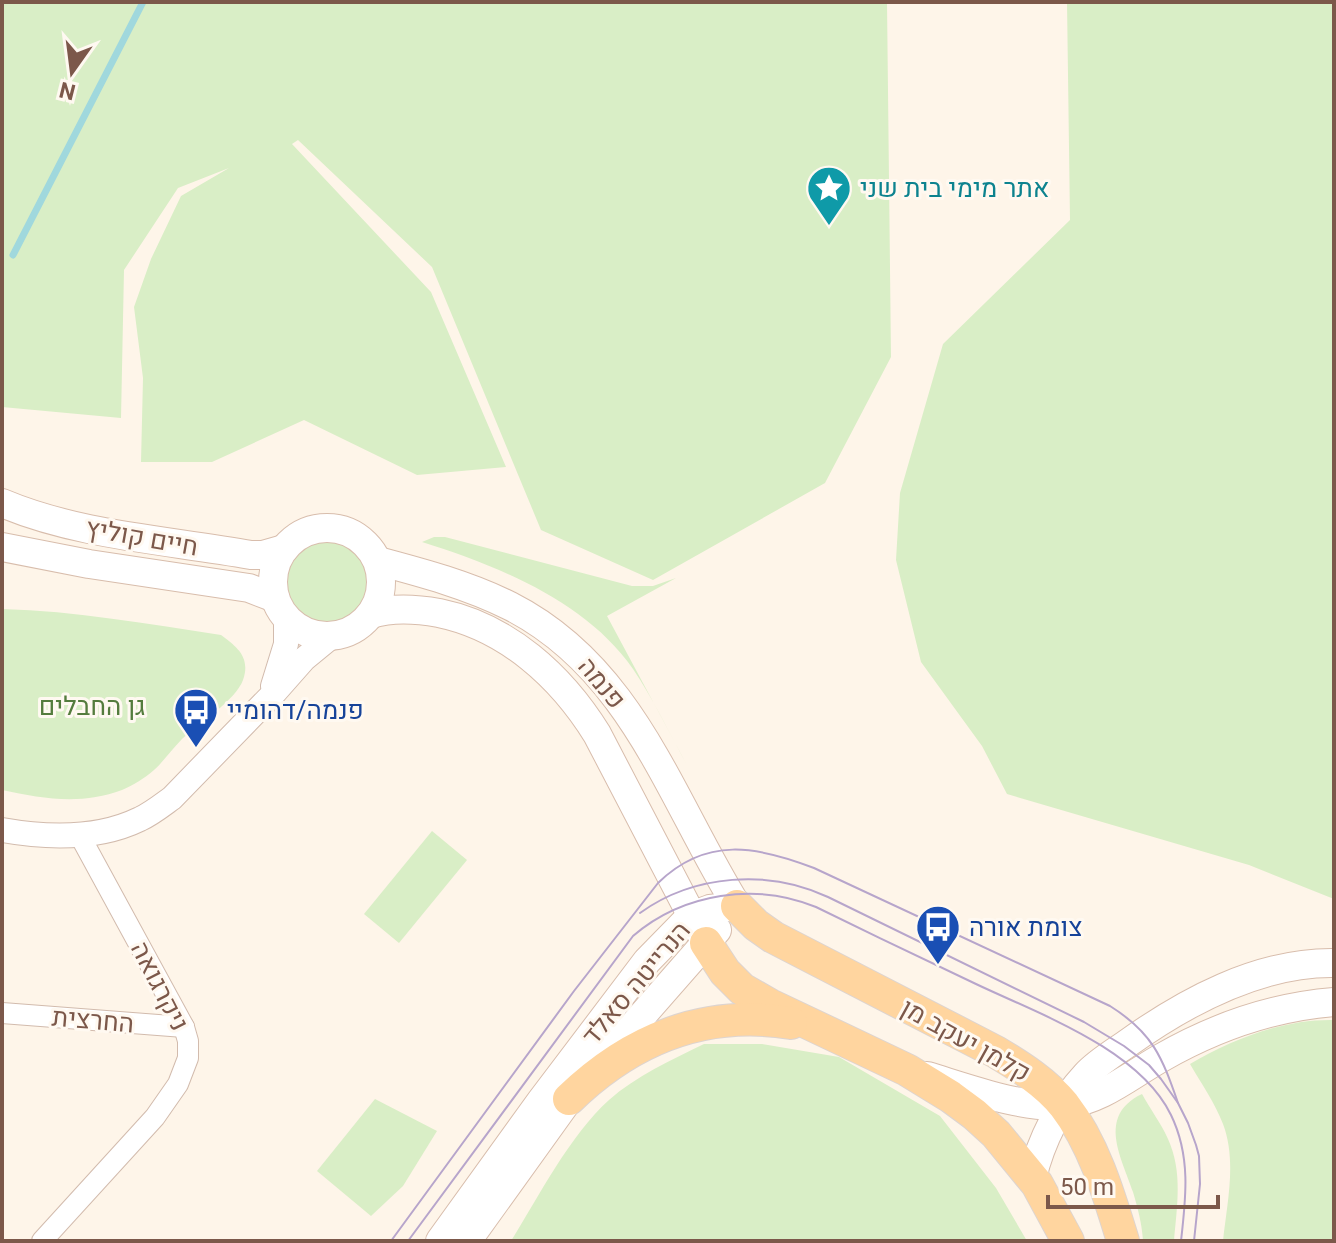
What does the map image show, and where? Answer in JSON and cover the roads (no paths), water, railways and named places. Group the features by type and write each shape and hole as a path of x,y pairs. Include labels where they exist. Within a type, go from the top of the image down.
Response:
{"main road":[{"name":"חיים קוליץ","path":"2,503 68,524 111,533 251,555 284,549"},
{"path":"323,527 357,536 370,547 378,561 382,586 377,603 371,614 356,628 340,635 314,634 306,631 280,607 273,577 277,560 293,540 307,531 323,527"},
{"name":"חיים קוליץ","path":"2,547 89,564 249,588 280,607"},
{"name":"פנמה","path":"378,561 443,579 502,602 540,624 587,662 639,729 737,906"},
{"name":"פנמה","path":"371,614 413,610 457,618 494,633 542,667 566,691 597,734 698,930"},
{"name":"הנרייטה סאלד","path":"467,1241 569,1099 698,930 710,909 737,906"},
{"name":"קלמן יעקב מן","path":"737,906 773,937 996,1052 1034,1077 1064,1105 1090,1151 1123,1241"},
{"path":"698,930 725,972 742,989 907,1070 974,1114 996,1134 1032,1178 1068,1241"},
{"name":"הנרייטה סאלד","path":"440,1241 647,961 698,930"},
{"path":"1032,1178 1042,1144 1064,1105 1096,1066 1163,1019 1230,986 1277,970 1334,963"},
{"path":"907,1070 1013,1100 1064,1105 1104,1094 1161,1058 1230,1024 1278,1010 1334,1002"},
{"path":"569,1099 622,1057 646,1043 685,1028 716,1021 751,1019 826,1031"}],"street":[{"path":"268,700 285,649 287,631 280,607"},
{"path":"2,830 80,836 130,823 155,811 172,798 304,659 332,636"},
{"name":"ניקרגואה","path":"42,1241 155,1117 178,1084 188,1058 184,1027 80,836"},
{"name":"החרצית","path":"2,1013 184,1027"}],"waterway":[{"path":"13,255 143,2"}],"tram line":[{"path":"391,1241 574,991 658,883 676,868 713,852 733,850 772,854 814,868 1110,1006 1137,1026 1154,1047 1178,1103"},
{"path":"640,913 661,900 708,883 757,879 781,882 828,897 1084,1022 1149,1065 1178,1103 1199,1156 1200,1184 1194,1241"},
{"path":"408,1241 633,936 653,921 697,901 745,894 793,899 816,907 1057,1021 1112,1052 1136,1071 1156,1092 1171,1115 1182,1146 1185,1193 1181,1241"}],"place":[{"name":"אתר מימי בית שני","path":"829,227"},
{"name":"פנמה/דהומיי","path":"196,749"},
{"name":"צומת אורה","path":"938,966"}],"park label":[{"name":"גן החבלים","path":"92,706"}]}
